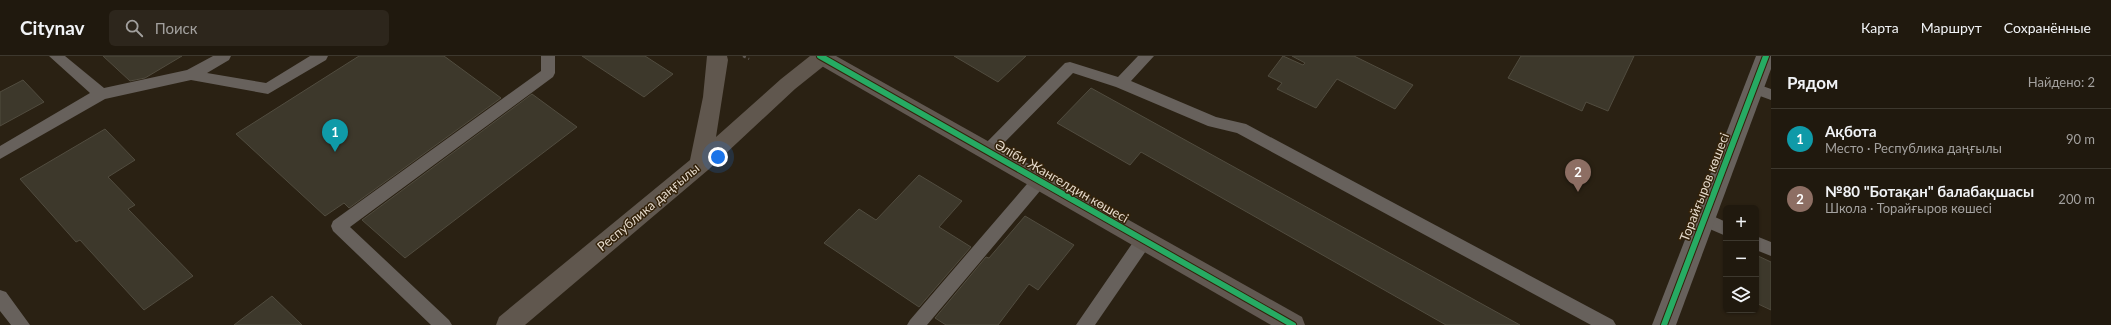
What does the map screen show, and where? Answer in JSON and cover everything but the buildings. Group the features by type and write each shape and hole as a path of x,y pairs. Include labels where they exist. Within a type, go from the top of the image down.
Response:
{"main road":[{"path":"700,164 713,97 718,60 717,56"},
{"name":"Республика даңғылы","path":"508,325 700,164 788,84 822,56"}],"street":[{"name":"Әліби Жангелдин көшесі","path":"822,56 987,152 1293,325"},
{"name":"Торайғыров көшесі","path":"1664,325 1704,219 1762,91 1766,56"}],"lane":[{"path":"56,56 102,94"},
{"path":"0,153 102,94 191,75 224,56"},
{"path":"191,75 268,89 322,56"},
{"path":"443,325 339,226 548,73 548,56"},
{"path":"1121,83 1147,56"},
{"path":"987,152 1070,67 1121,83 1213,122 1241,128 1607,325"},
{"path":"916,325 1039,181"},
{"path":"1704,219 1723,228"},
{"path":"1085,325 1144,240"},
{"path":"1759,243 1771,249"},
{"path":"0,297 22,325"}],"path":[{"path":"743,56 749,59"}],"cycle path":[{"path":"820,56 1293,325"},
{"path":"1664,325 1766,56"}],"place":[{"name":"Ақбота","path":"335,152"},
{"name":"№80 \"Ботақан\" балабақшасы","path":"1578,192"}]}
